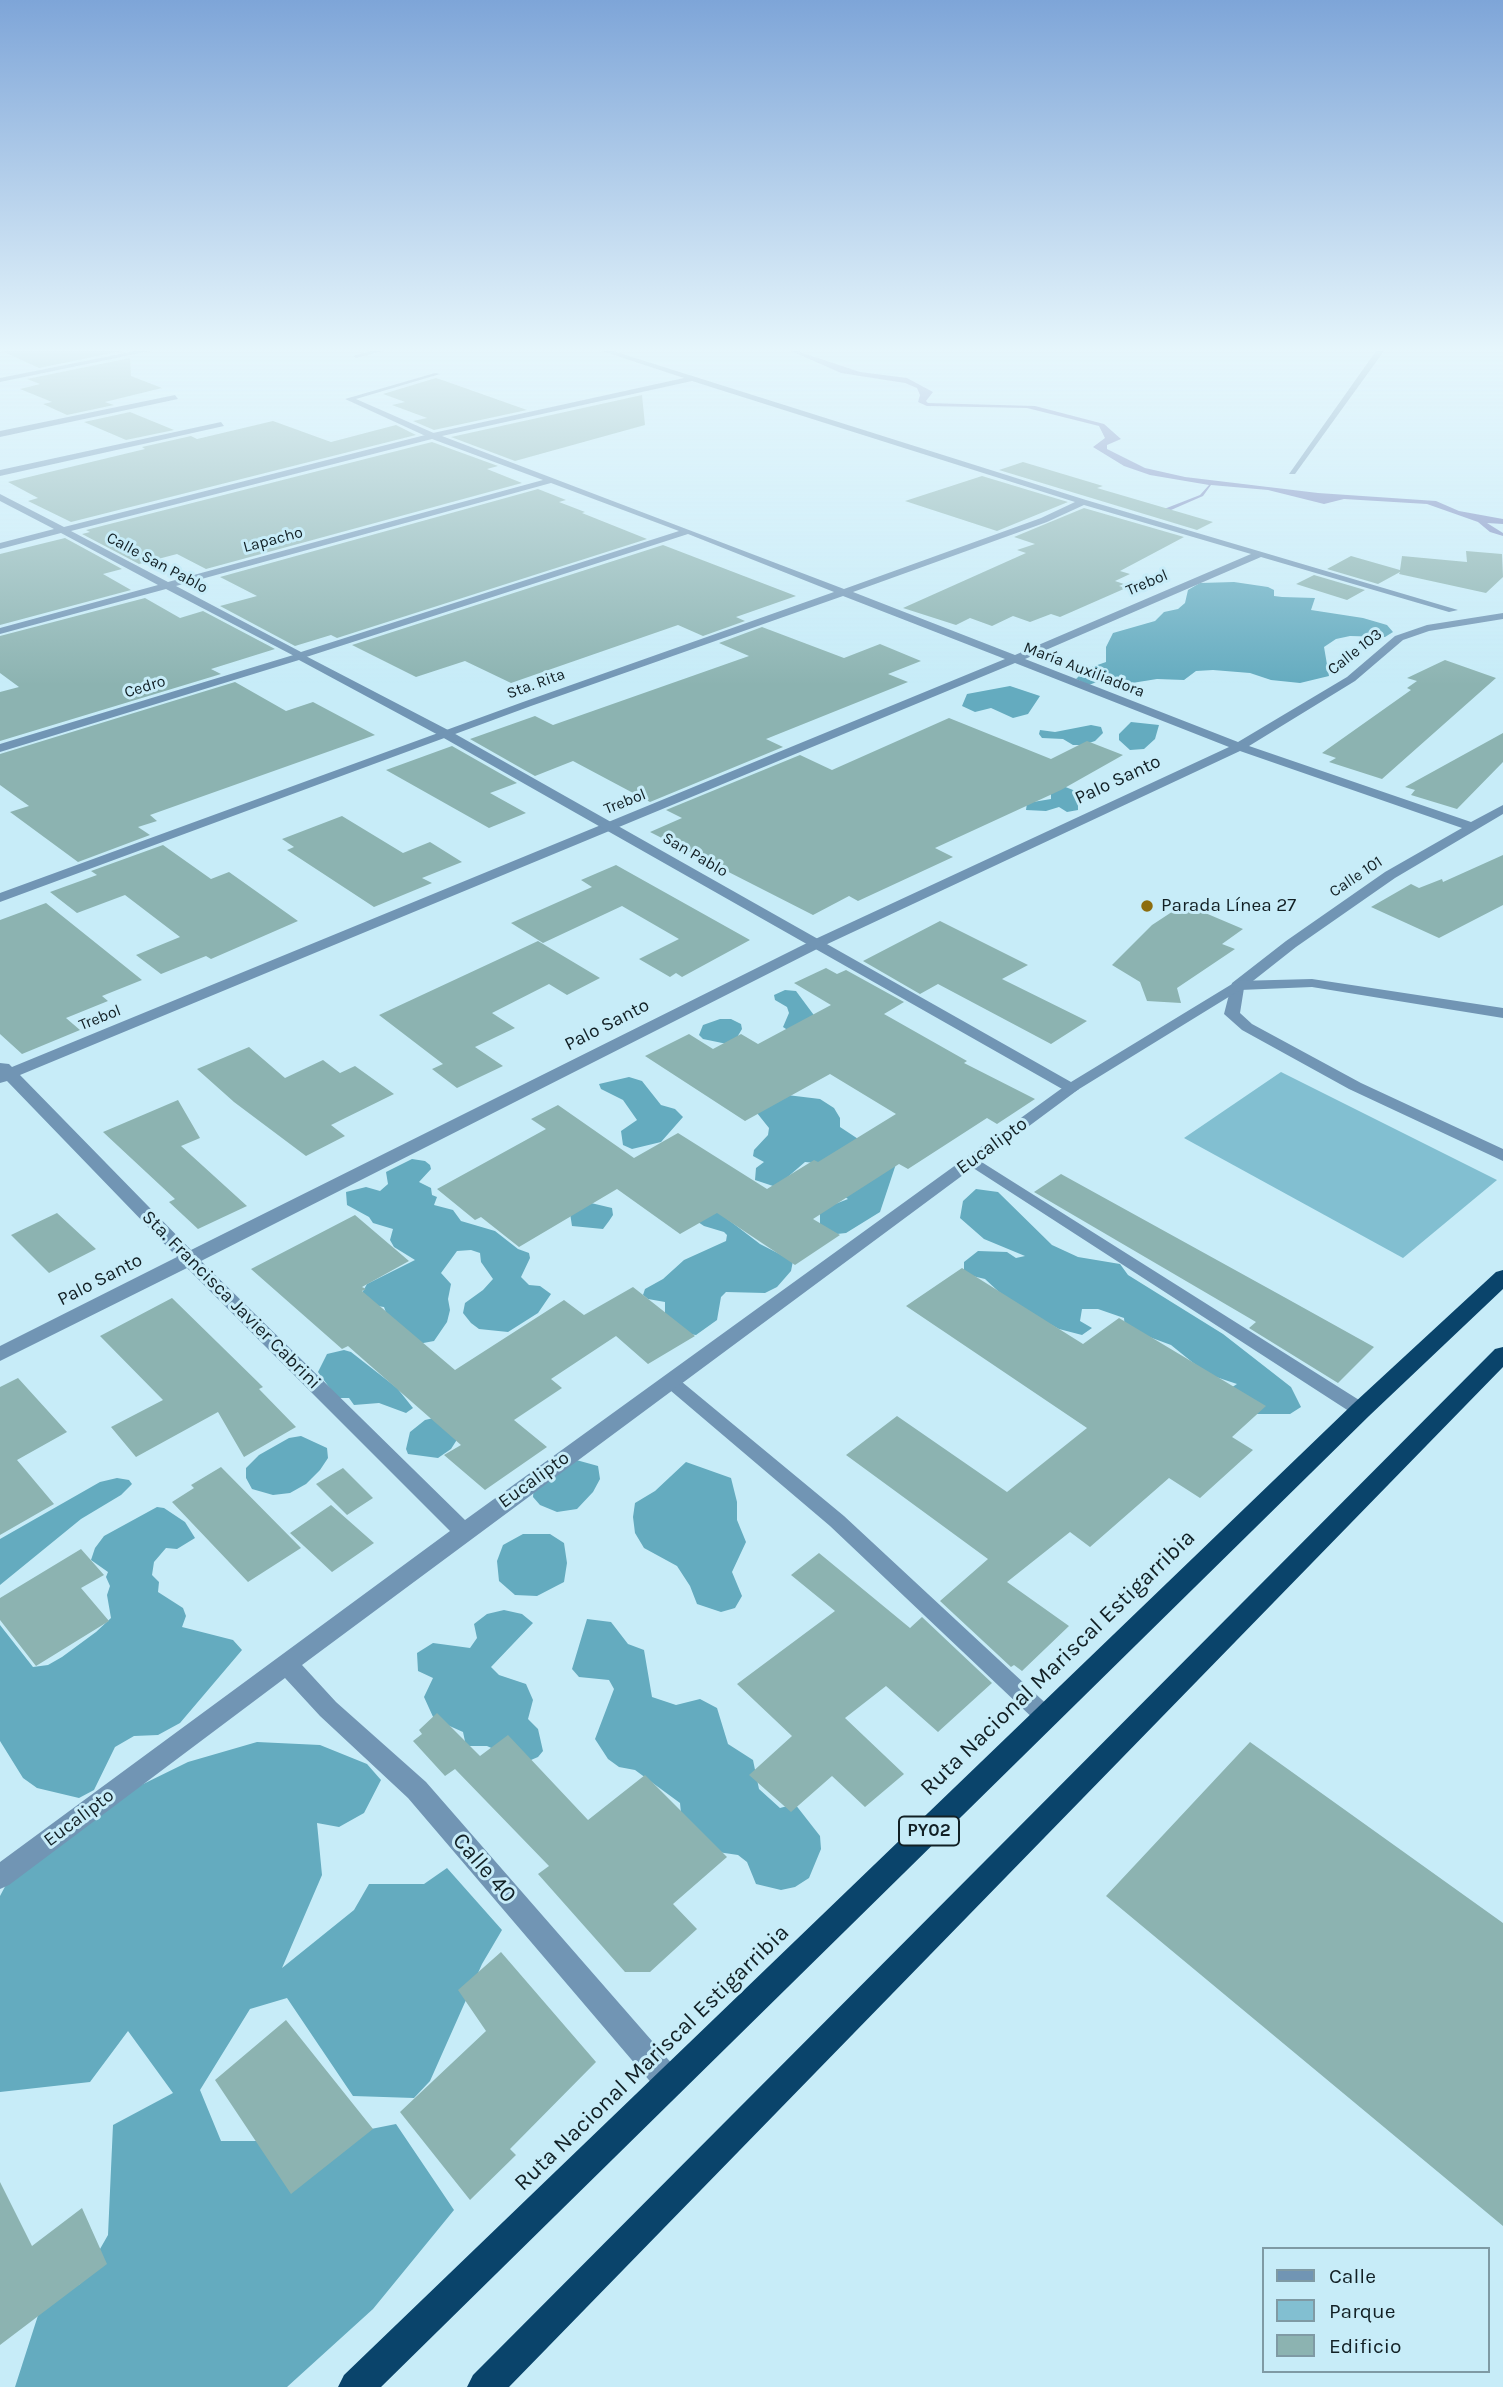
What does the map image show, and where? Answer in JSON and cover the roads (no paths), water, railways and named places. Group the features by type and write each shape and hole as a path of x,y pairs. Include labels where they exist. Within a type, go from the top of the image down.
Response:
{"highway":[{"name":"Ruta Nacional Mariscal Estigarribia","path":"356,2387 1361,1410 1503,1277"},
{"path":"485,2387 1503,1354"}],"street":[{"path":"0,473 48,462"},
{"path":"0,546 329,462"},
{"name":"María Auxiliadora","path":"505,462 847,592 1013,660 1239,747 1473,827"},
{"path":"960,462 1083,502 1453,610"},
{"path":"1292,472 1299,462"},
{"name":"Lapacho","path":"0,631 553,480"},
{"name":"Calle San Pablo","path":"0,497 300,656"},
{"name":"Sta. Rita","path":"0,898 446,734 1044,520 1083,502"},
{"name":"Cedro","path":"0,748 300,656 688,531"},
{"name":"Trebol","path":"3,1072 611,827 1260,554"},
{"name":"Calle 103","path":"1239,747 1351,679 1399,638 1427,628 1503,616"},
{"name":"San Pablo","path":"300,656 446,734 1071,1089"},
{"name":"Palo Santo","path":"0,1354 816,944 1239,747"},
{"name":"Calle 101","path":"1071,1089 1237,986 1390,875 1503,809"},
{"path":"1503,1013 1312,983 1237,986 1232,1014 1247,1027 1355,1086 1503,1156"},
{"name":"Sta. Francisca Javier Cabrini","path":"3,1072 464,1532"},
{"name":"Eucalipto","path":"0,1877 464,1532 1071,1089"},
{"name":"Calle 40","path":"286,1663 328,1709 417,1790 670,2083"}],"lane":[{"path":"972,1161 1361,1410"},
{"path":"670,1381 837,1521 1045,1717"}],"place":[{"name":"Parada Línea 27","path":"1147,906"}]}
